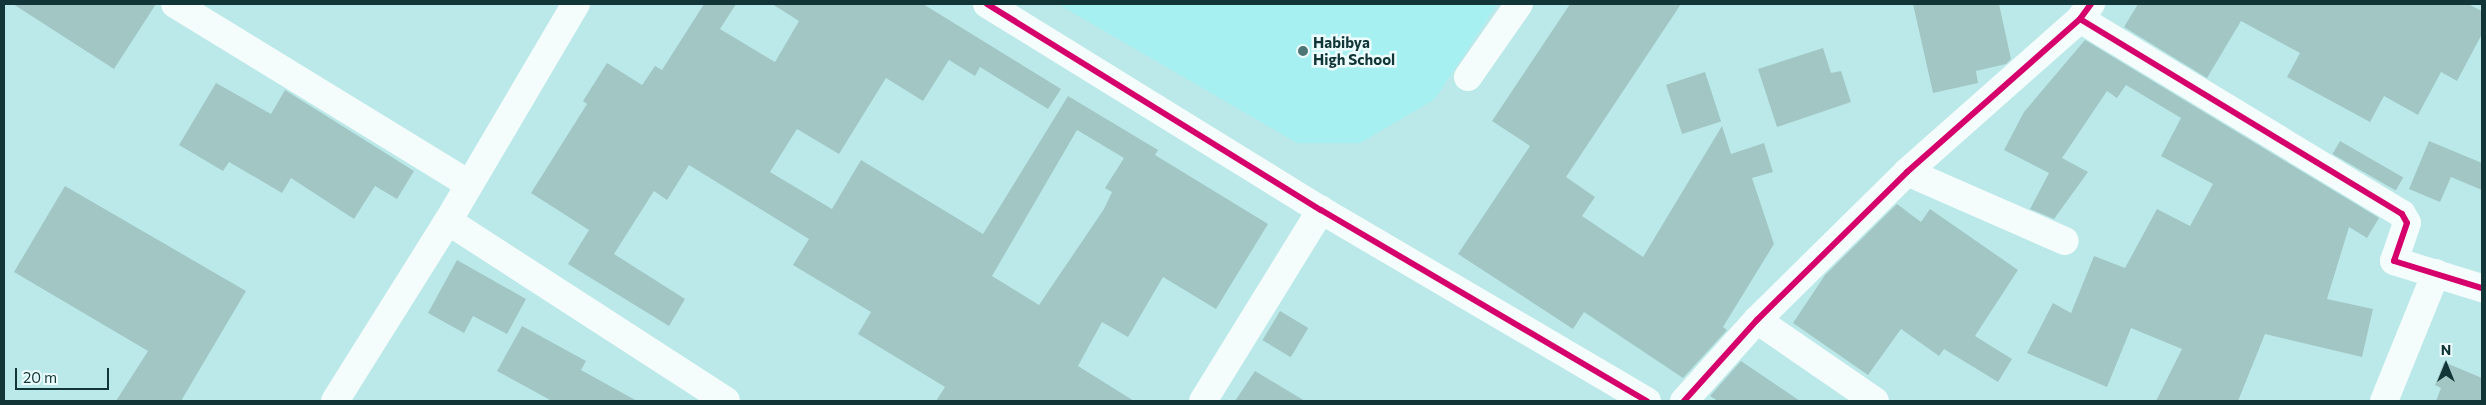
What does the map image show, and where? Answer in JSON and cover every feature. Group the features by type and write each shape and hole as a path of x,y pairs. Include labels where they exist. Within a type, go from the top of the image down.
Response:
{"street":[{"path":"175,4 469,184"},
{"path":"335,401 448,221 576,4"},
{"path":"987,4 1321,210 1647,401"},
{"path":"1468,77 1519,4"},
{"path":"1684,401 1757,320 1907,172 2086,12 2402,214 2406,223 2394,261 2482,288"},
{"path":"1907,172 2066,240"},
{"path":"1202,401 1321,210"},
{"path":"448,221 726,401"},
{"path":"2384,401 2436,274"},
{"path":"1757,320 1876,401"}],"shaded area":[{"name":"Habibya High School","path":"1058,4 1497,4 1435,99 1360,143 1297,143"}],"building":[{"path":"13,4 156,4 114,69"},
{"path":"704,4 736,4 720,29 775,62 799,21 772,4 923,4 1061,89 1048,109 980,67 975,76 949,60 923,101 886,78 839,154 797,129 770,172 832,209 861,160 983,234 1068,96 1158,150 1155,155 1268,224 1216,309 1163,277 1128,337 1102,322 1078,366 1134,401 936,401 945,387 858,334 871,312 793,265 809,239 689,165 667,200 654,191 614,254 685,299 669,326 568,264 589,230 531,193 587,104 583,101 607,63 642,85 655,66 662,70","holes":["1077,130 1124,158 1105,188 1112,192 1104,209 1039,305 992,276"]},
{"path":"1570,4 1681,4 1566,177 1595,197 1582,216 1643,257 1722,126 1731,154 1764,143 1773,172 1752,178 1774,244 1723,327 1727,330 1683,378 1584,312 1573,329 1458,254 1530,146 1492,121"},
{"path":"1913,4 1999,4 2011,59 2006,64 1976,71 1978,83 1933,93"},
{"path":"2138,4 2468,4 2482,11 2482,34 2457,81 2441,72 2418,115 2384,96 2370,122 2287,77 2300,53 2241,21 2207,78 2124,27"},
{"path":"2085,40 2379,218 2367,238 2349,227 2327,299 2373,309 2362,357 2265,334 2238,401 2156,401 2182,349 2131,328 2107,387 2027,353 2053,303 2071,313 2094,256 2125,268 2157,209 2190,226 2213,184 2161,156 2181,118 2126,85 2117,98 2107,91 2062,158 2088,172 2054,219 2030,209 2049,173 2004,150 2024,112"},
{"path":"1823,48 1831,73 1841,71 1851,102 1777,127 1758,69"},
{"path":"1705,72 1721,121 1682,134 1666,85"},
{"path":"216,83 271,114 285,90 414,171 397,199 375,186 354,219 291,178 282,193 229,162 223,171 179,145"},
{"path":"2340,141 2403,178 2396,190 2332,154"},
{"path":"2429,141 2482,163 2482,190 2451,177 2440,202 2409,189"},
{"path":"65,186 246,291 181,401 116,401 148,351 14,272"},
{"path":"1897,204 1921,222 1930,209 2018,270 1975,336 2012,359 1998,382 1944,349 1939,356 1901,329 1868,375 1793,323 1825,275"},
{"path":"457,260 526,299 507,334 473,316 464,333 428,313"},
{"path":"1280,311 1308,328 1291,357 1262,340"},
{"path":"522,326 586,361 581,370 637,401 552,401 497,371"},
{"path":"1741,361 1800,401 1718,401 1710,396"},
{"path":"2444,362 2482,378 2482,401 2436,401 2441,388 2435,385"},
{"path":"1255,371 1305,401 1235,401"}],"cycle path":[{"path":"987,4 1321,210 1647,401"},
{"path":"1684,401 1757,320 1907,172 2080,19 2091,4"},
{"path":"2080,19 2402,214 2407,223 2394,261 2482,288"}],"place":[{"name":"Habibya High School","path":"1303,51"}]}
